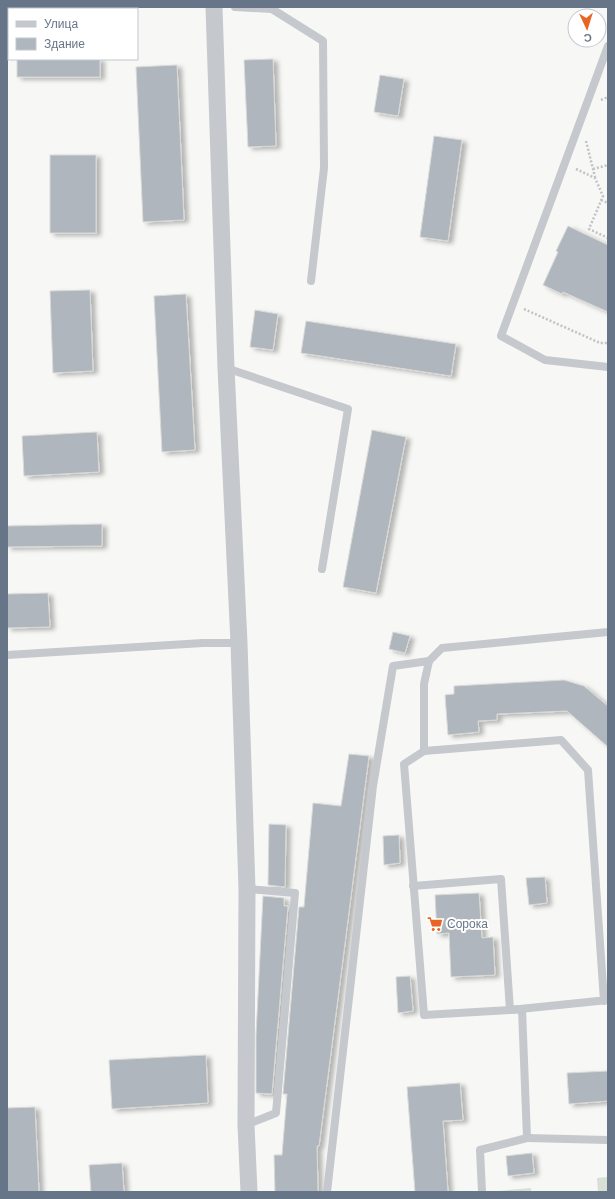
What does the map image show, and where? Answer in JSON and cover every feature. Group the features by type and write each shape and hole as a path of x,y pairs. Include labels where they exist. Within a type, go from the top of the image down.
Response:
{"street":[{"path":"214,7 226,368 239,643 247,889 246,1125 249,1192"}],"lane":[{"path":"235,7 272,9 323,41 324,168 311,281"},
{"path":"608,46 501,336 545,360 608,367"},
{"path":"226,368 348,409 322,569"},
{"path":"424,751 424,684 429,662 442,648 608,632"},
{"path":"7,655 203,643 239,643"},
{"path":"326,1192 373,786 393,666 429,662"},
{"path":"561,740 588,770 606,1000 510,1010 424,1015 404,764 424,751 561,740"},
{"path":"414,886 501,879 510,1010"},
{"path":"246,1125 276,1113 295,893 247,889"},
{"path":"522,1009 527,1138"},
{"path":"482,1192 480,1150 527,1138 608,1140"}],"path":[{"path":"584,145 586,139 595,178 603,196 589,229 608,238"},
{"path":"578,163 576,170 595,178"},
{"path":"593,169 608,165"},
{"path":"601,200 608,203"},
{"path":"523,309 600,343 608,343"}],"shaded area":[{"path":"607,1177 608,1192 598,1192 597,1178"},
{"path":"531,1188 531,1192 487,1192"}],"building":[{"path":"273,59 276,146 248,147 244,60"},
{"path":"17,60 100,60 100,77 17,77"},
{"path":"177,65 184,220 143,222 136,67"},
{"path":"380,75 404,79 398,116 374,112"},
{"path":"434,136 462,140 448,241 420,237"},
{"path":"50,155 96,155 96,233 50,233"},
{"path":"568,226 608,245 608,312 563,292 562,294 543,285 558,252 556,251"},
{"path":"90,290 93,371 53,373 50,291"},
{"path":"186,294 195,450 162,452 154,296"},
{"path":"255,310 278,314 273,350 250,347"},
{"path":"306,321 456,344 451,376 301,353"},
{"path":"372,430 406,437 376,593 343,587"},
{"path":"97,432 99,472 24,476 22,436"},
{"path":"102,524 102,546 7,547 7,526"},
{"path":"48,593 50,627 7,628 7,594"},
{"path":"393,632 410,636 405,653 389,649"},
{"path":"564,680 584,686 608,706 608,747 567,711 497,714 497,720 478,721 479,732 448,735 445,695 454,694 454,686"},
{"path":"349,754 369,756 319,1146 317,1146 318,1192 275,1192 274,1155 282,1155 287,1094 283,1094 299,907 304,907 313,803 341,806"},
{"path":"269,824 286,825 285,887 268,885"},
{"path":"399,835 400,863 384,865 383,836"},
{"path":"545,877 547,903 529,905 526,878"},
{"path":"479,893 482,938 493,937 495,975 451,977 449,933 437,934 435,895"},
{"path":"263,896 284,898 284,906 288,906 272,1094 256,1093 256,1035"},
{"path":"410,976 413,1011 398,1013 396,977"},
{"path":"206,1055 208,1103 112,1109 109,1060"},
{"path":"608,1071 608,1101 569,1104 567,1073"},
{"path":"460,1083 463,1120 443,1121 448,1192 415,1192 407,1087"},
{"path":"35,1107 39,1192 7,1192 7,1108"},
{"path":"532,1153 534,1173 508,1176 506,1156"},
{"path":"122,1163 124,1192 91,1192 89,1165"}],"place":[{"name":"Сорока","path":"435,924"}]}
